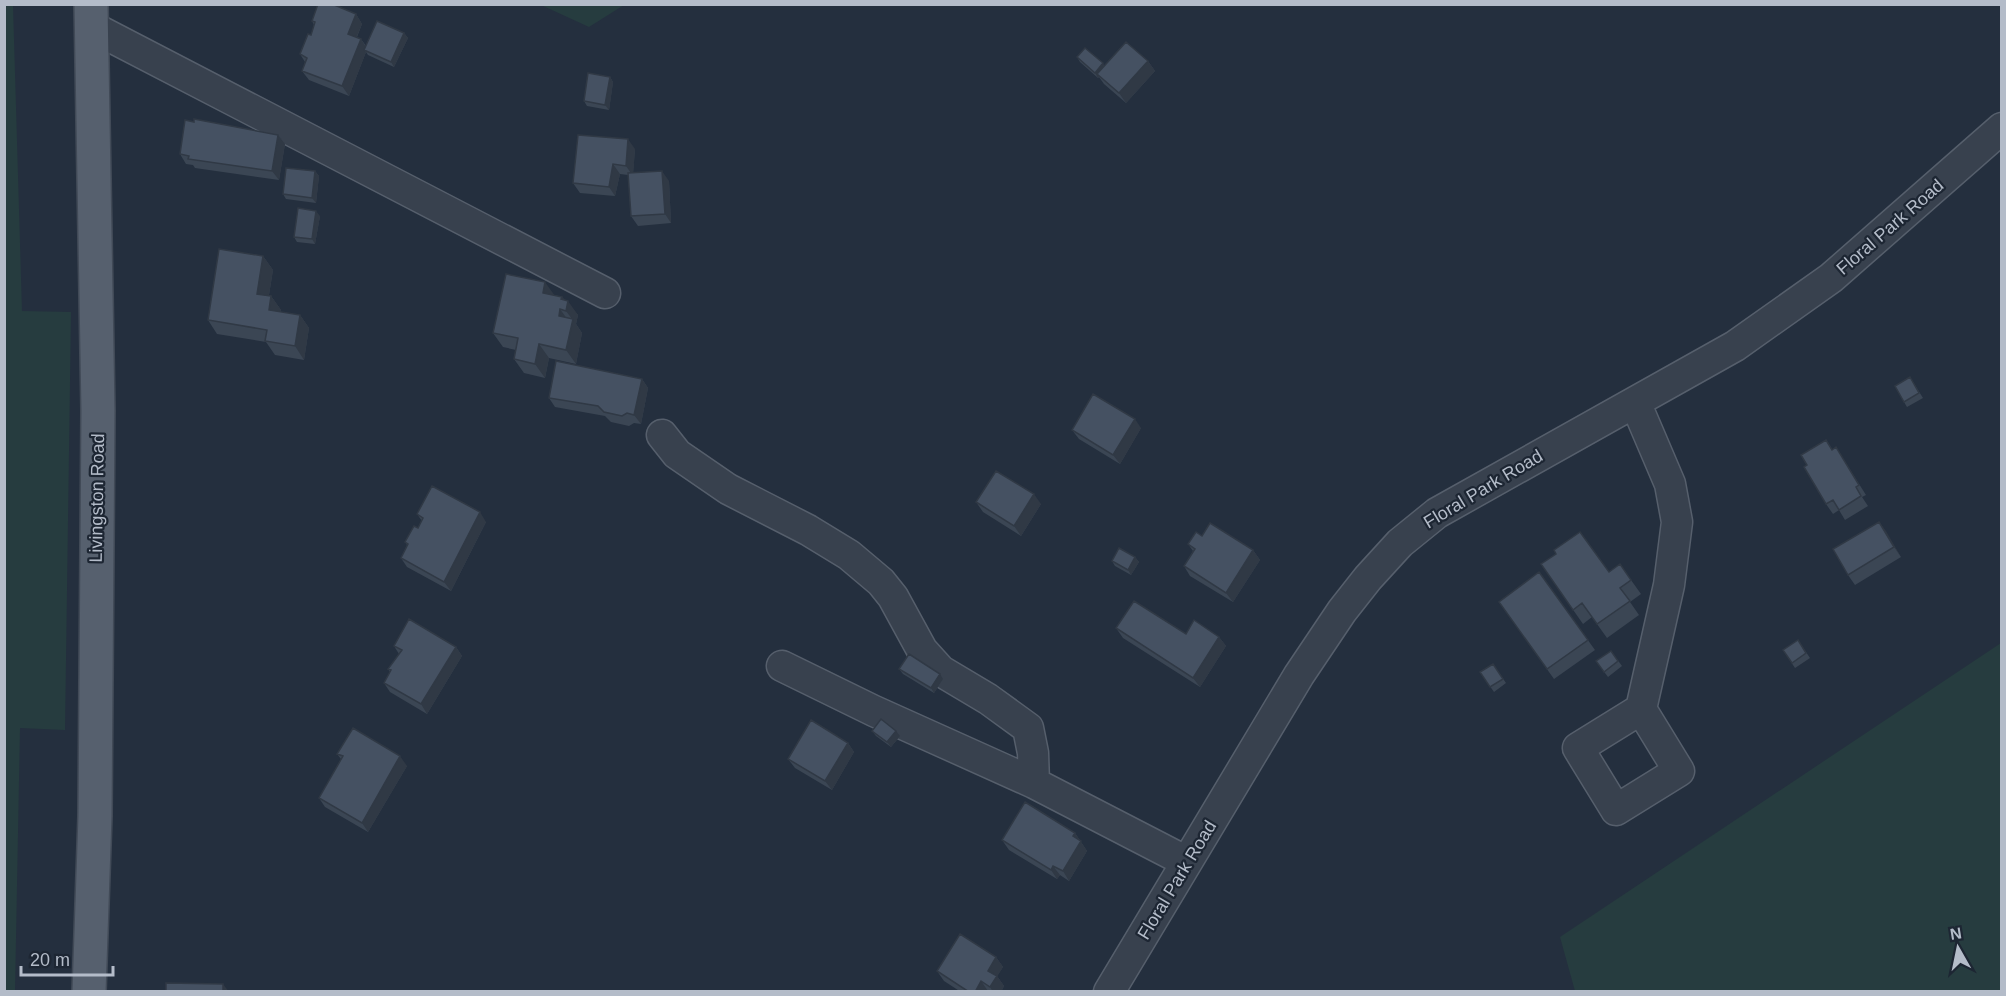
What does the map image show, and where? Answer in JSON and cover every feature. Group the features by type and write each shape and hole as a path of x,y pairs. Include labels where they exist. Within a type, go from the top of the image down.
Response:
{"main road":[{"name":"Livingston Road","path":"89,992 95,816 98,411 91,16"}],"street":[{"path":"91,16 605,294"},
{"name":"Floral Park Road","path":"1109,992 1299,675 1342,611 1400,543 1437,513 1735,346 1831,278 2001,128"},
{"path":"1635,402 1670,484 1677,522 1669,585 1641,710"},
{"path":"662,435 677,454 728,489 808,530 849,555 881,582 893,597 922,650 941,671 988,699 1029,728 1034,783"},
{"path":"782,666 874,711 1034,783 1187,862"}],"green space":[{"path":"624,4 589,27 541,5"},
{"path":"4,5 13,5 22,311 71,312 65,730 20,728 15,991 5,992"},
{"path":"2001,643 2001,991 1575,991 1560,937"}],"building":[{"path":"318,4 332,4 356,14 348,34 361,39 342,86 302,71 307,58 300,54 308,34 311,35 315,22 312,21"},
{"path":"377,21 404,33 391,62 364,50"},
{"path":"1126,42 1148,61 1119,93 1097,74"},
{"path":"1085,48 1103,63 1095,73 1077,57"},
{"path":"588,73 610,77 605,105 584,101"},
{"path":"194,119 278,135 272,171 188,159 189,156 180,154 185,120 194,122"},
{"path":"578,135 628,139 626,166 613,164 609,187 573,183"},
{"path":"286,168 315,171 312,198 283,194"},
{"path":"662,171 665,214 631,216 628,173"},
{"path":"298,208 316,211 312,239 294,237"},
{"path":"219,249 263,256 257,294 271,296 269,310 300,315 295,346 265,341 267,330 208,320"},
{"path":"506,274 545,282 543,293 562,297 561,299 568,301 566,311 560,309 559,316 573,319 566,350 539,344 535,364 514,359 518,338 493,333"},
{"path":"556,361 642,379 634,415 627,413 622,416 604,412 598,406 549,398"},
{"path":"1910,377 1919,393 1904,402 1895,386"},
{"path":"1093,394 1135,419 1113,455 1072,430"},
{"path":"1826,440 1832,450 1836,447 1859,485 1856,487 1861,496 1839,510 1833,500 1826,504 1804,467 1807,465 1801,455"},
{"path":"996,471 1034,494 1014,526 976,502"},
{"path":"432,486 480,512 444,582 401,558 408,544 405,542 414,526 418,528 423,518 417,514"},
{"path":"1879,522 1894,547 1848,575 1833,549"},
{"path":"1210,523 1253,550 1226,593 1184,566 1195,549 1188,544 1196,532 1202,536"},
{"path":"1580,532 1609,572 1620,564 1631,580 1620,588 1630,601 1597,624 1582,603 1573,610 1541,564 1556,554 1554,550"},
{"path":"1119,548 1135,557 1128,570 1112,561"},
{"path":"1539,572 1588,640 1547,669 1499,602"},
{"path":"1134,601 1186,634 1194,620 1219,637 1193,678 1116,628"},
{"path":"409,619 456,647 421,704 384,683 391,670 388,669 402,650 394,646"},
{"path":"1798,640 1806,653 1792,663 1783,650"},
{"path":"1611,651 1618,661 1604,672 1596,661"},
{"path":"909,654 940,674 931,688 899,669"},
{"path":"1493,664 1503,679 1490,687 1480,672"},
{"path":"881,719 896,731 887,742 872,731"},
{"path":"811,720 848,743 825,781 788,759"},
{"path":"353,728 400,756 362,823 319,798 343,756 337,754"},
{"path":"1025,802 1075,833 1073,836 1081,841 1063,871 1053,866 1051,870 1002,840"},
{"path":"960,934 996,957 988,971 997,976 990,987 981,981 975,992 969,992 937,971"},
{"path":"166,983 223,984 223,992 166,992"}]}
